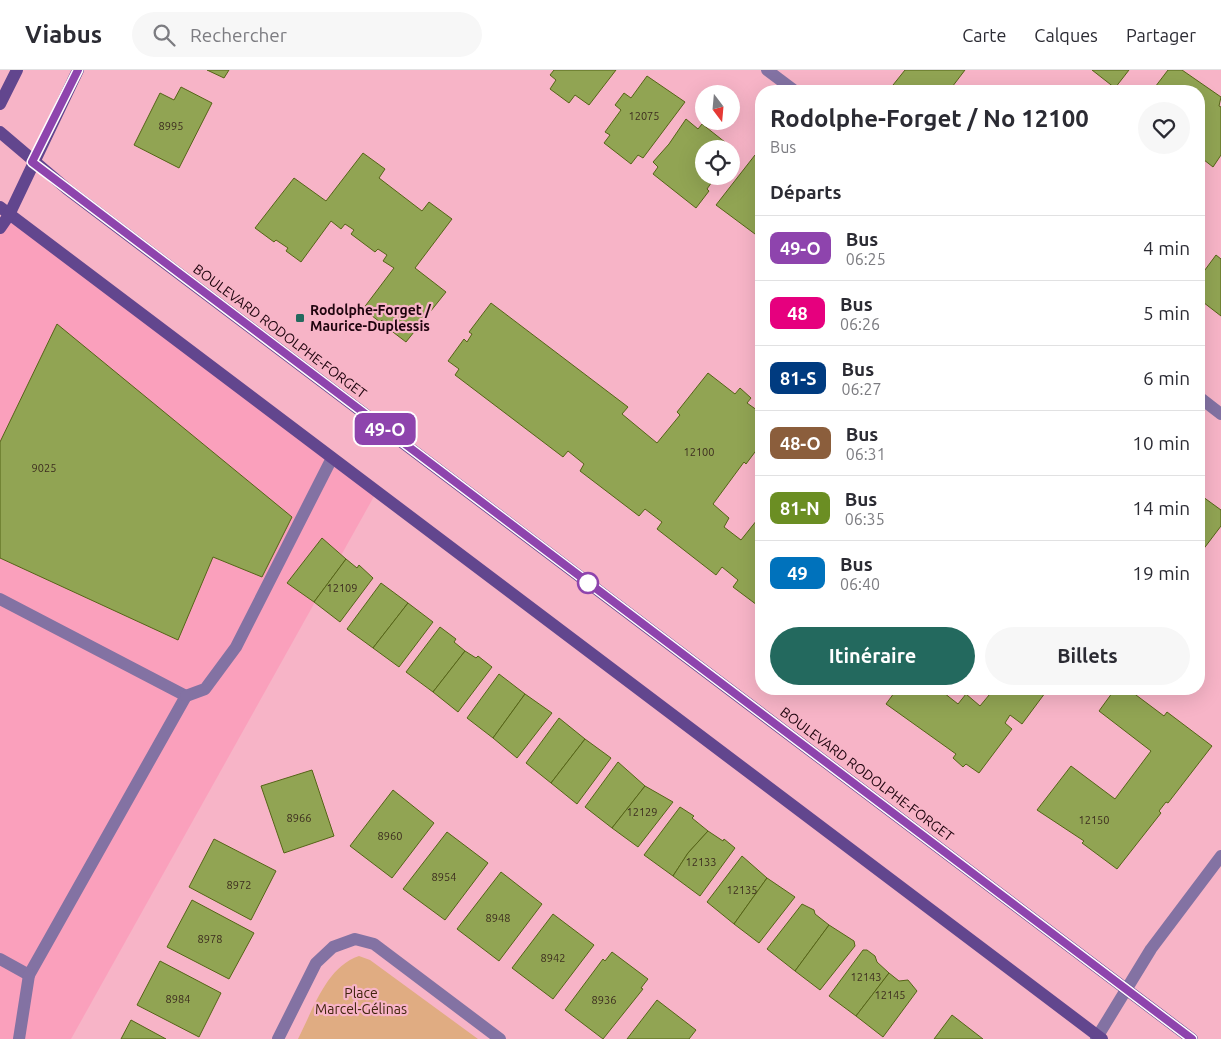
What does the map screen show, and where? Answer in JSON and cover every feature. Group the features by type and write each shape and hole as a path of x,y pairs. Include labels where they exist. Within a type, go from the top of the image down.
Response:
{"street":[{"path":"0,104 17,70"},
{"path":"0,228 4,211 32,162 78,70"},
{"path":"767,70 787,85"},
{"name":"BOULEVARD RODOLPHE-FORGET","path":"0,132 32,162 1192,1039"},
{"path":"4,211 1099,1038 1126,988 1151,949 1221,856"},
{"path":"1205,402 1221,414"},
{"path":"19,1039 29,975 186,696 205,689 236,647 332,458"},
{"path":"0,599 186,696"},
{"path":"278,1039 316,963 334,948 355,939 374,944 500,1039"},
{"path":"0,959 29,975"}],"shaded area":[{"path":"9,215 377,491 71,1039 0,1039 0,232"}],"green space":[{"name":"Place Marcel-Gélinas","path":"359,956 370,960 478,1039 298,1039 329,979 348,962"}],"building":[{"path":"207,70 229,70 224,78"},
{"path":"554,70 616,70 589,105 575,95 569,103 550,89 556,80 550,75"},
{"path":"905,70 965,70 954,85 893,85"},
{"path":"1092,70 1129,70 1117,85 1111,85"},
{"path":"1168,70 1182,70 1204,85 1157,85"},
{"path":"647,76 685,102 643,158 638,155 631,164 604,143 610,135 605,132 621,110 615,105 624,93 631,98"},
{"path":"1205,86 1221,97 1219,106 1221,107 1221,155 1213,167 1205,161"},
{"path":"181,87 212,103 179,168 134,145 160,93 174,100"},
{"path":"686,119 695,126 695,130 710,130 722,140 695,140 695,185 710,185 707,189 709,191 696,208 653,174 658,167 653,162 669,144"},
{"path":"363,153 385,169 379,178 422,211 429,202 452,219 415,268 446,292 406,342 389,329 391,327 382,320 380,322 363,309 394,268 383,261 387,255 378,249 375,252 351,234 354,230 345,224 341,229 331,221 301,262 286,251 288,248 276,240 274,242 255,228 294,178 326,201"},
{"path":"755,155 755,234 716,205 732,185 740,185 740,174"},
{"path":"1216,255 1221,259 1221,316 1205,304 1205,270"},
{"path":"491,303 628,407 622,414 657,443 680,415 677,412 708,373 735,394 740,388 751,398 747,403 755,409 755,452 746,464 744,462 713,504 729,518 724,527 741,540 755,522 755,604 733,587 738,580 722,567 716,575 657,529 662,522 645,509 639,516 580,471 584,464 568,451 563,457 455,375 459,369 448,361 464,339 467,342 472,334 469,332"},
{"path":"57,324 292,517 262,577 213,557 178,640 0,558 0,442"},
{"path":"1205,498 1221,510 1221,526 1205,547"},
{"path":"322,538 346,559 314,602 287,583"},
{"path":"346,559 357,568 359,565 373,578 340,622 314,602"},
{"path":"381,583 408,603 373,648 347,629"},
{"path":"408,603 433,622 399,667 373,648"},
{"path":"440,627 456,639 454,642 465,651 433,692 406,672"},
{"path":"465,651 476,658 478,656 492,667 458,712 433,692"},
{"path":"499,674 525,694 493,738 467,718"},
{"path":"525,694 552,713 517,758 493,738"},
{"path":"893,695 947,695 958,704 967,695 980,706 989,695 1044,695 1022,724 1010,715 1005,723 1012,729 979,773 966,764 963,767 953,758 956,754 886,704"},
{"path":"1111,695 1136,695 1164,716 1167,712 1212,746 1168,803 1166,802 1159,811 1161,813 1117,869 1082,843 1084,841 1037,810 1071,766 1115,799 1151,751 1099,711"},
{"path":"559,718 585,739 551,783 526,763"},
{"path":"585,739 611,758 577,804 551,783"},
{"path":"618,762 645,786 612,828 585,807"},
{"path":"312,770 334,836 284,853 261,786"},
{"path":"645,786 673,802 638,847 612,828"},
{"path":"393,790 434,823 392,878 350,846"},
{"path":"680,807 694,816 692,818 708,831 688,853 673,876 644,855"},
{"path":"708,831 723,841 724,839 735,848 700,896 673,876 688,853"},
{"path":"447,832 488,863 445,920 403,889"},
{"path":"214,839 276,871 251,920 189,887"},
{"path":"742,856 767,878 734,924 707,902"},
{"path":"501,872 542,904 499,961 457,929"},
{"path":"767,878 795,897 759,943 734,924"},
{"path":"192,900 254,933 229,979 167,947"},
{"path":"802,904 814,910 815,914 829,925 795,971 767,949"},
{"path":"553,914 594,945 553,999 512,968"},
{"path":"829,925 854,941 855,946 820,990 795,971"},
{"path":"863,950 867,950 875,956 877,962 889,973 856,1016 829,996"},
{"path":"612,952 648,979 641,988 643,989 603,1039 565,1010 603,959 605,961"},
{"path":"160,961 221,993 199,1037 137,1005"},
{"path":"889,973 899,981 908,980 917,991 883,1037 856,1016"},
{"path":"657,1000 696,1030 689,1039 627,1039"},
{"path":"952,1015 983,1039 934,1039"},
{"path":"131,1020 166,1039 121,1039"}],"bus line":[{"name":"49-O","path":"78,70 32,162 1192,1039"}],"place":[{"name":"Rodolphe-Forget / Maurice-Duplessis","path":"300,318"}]}
